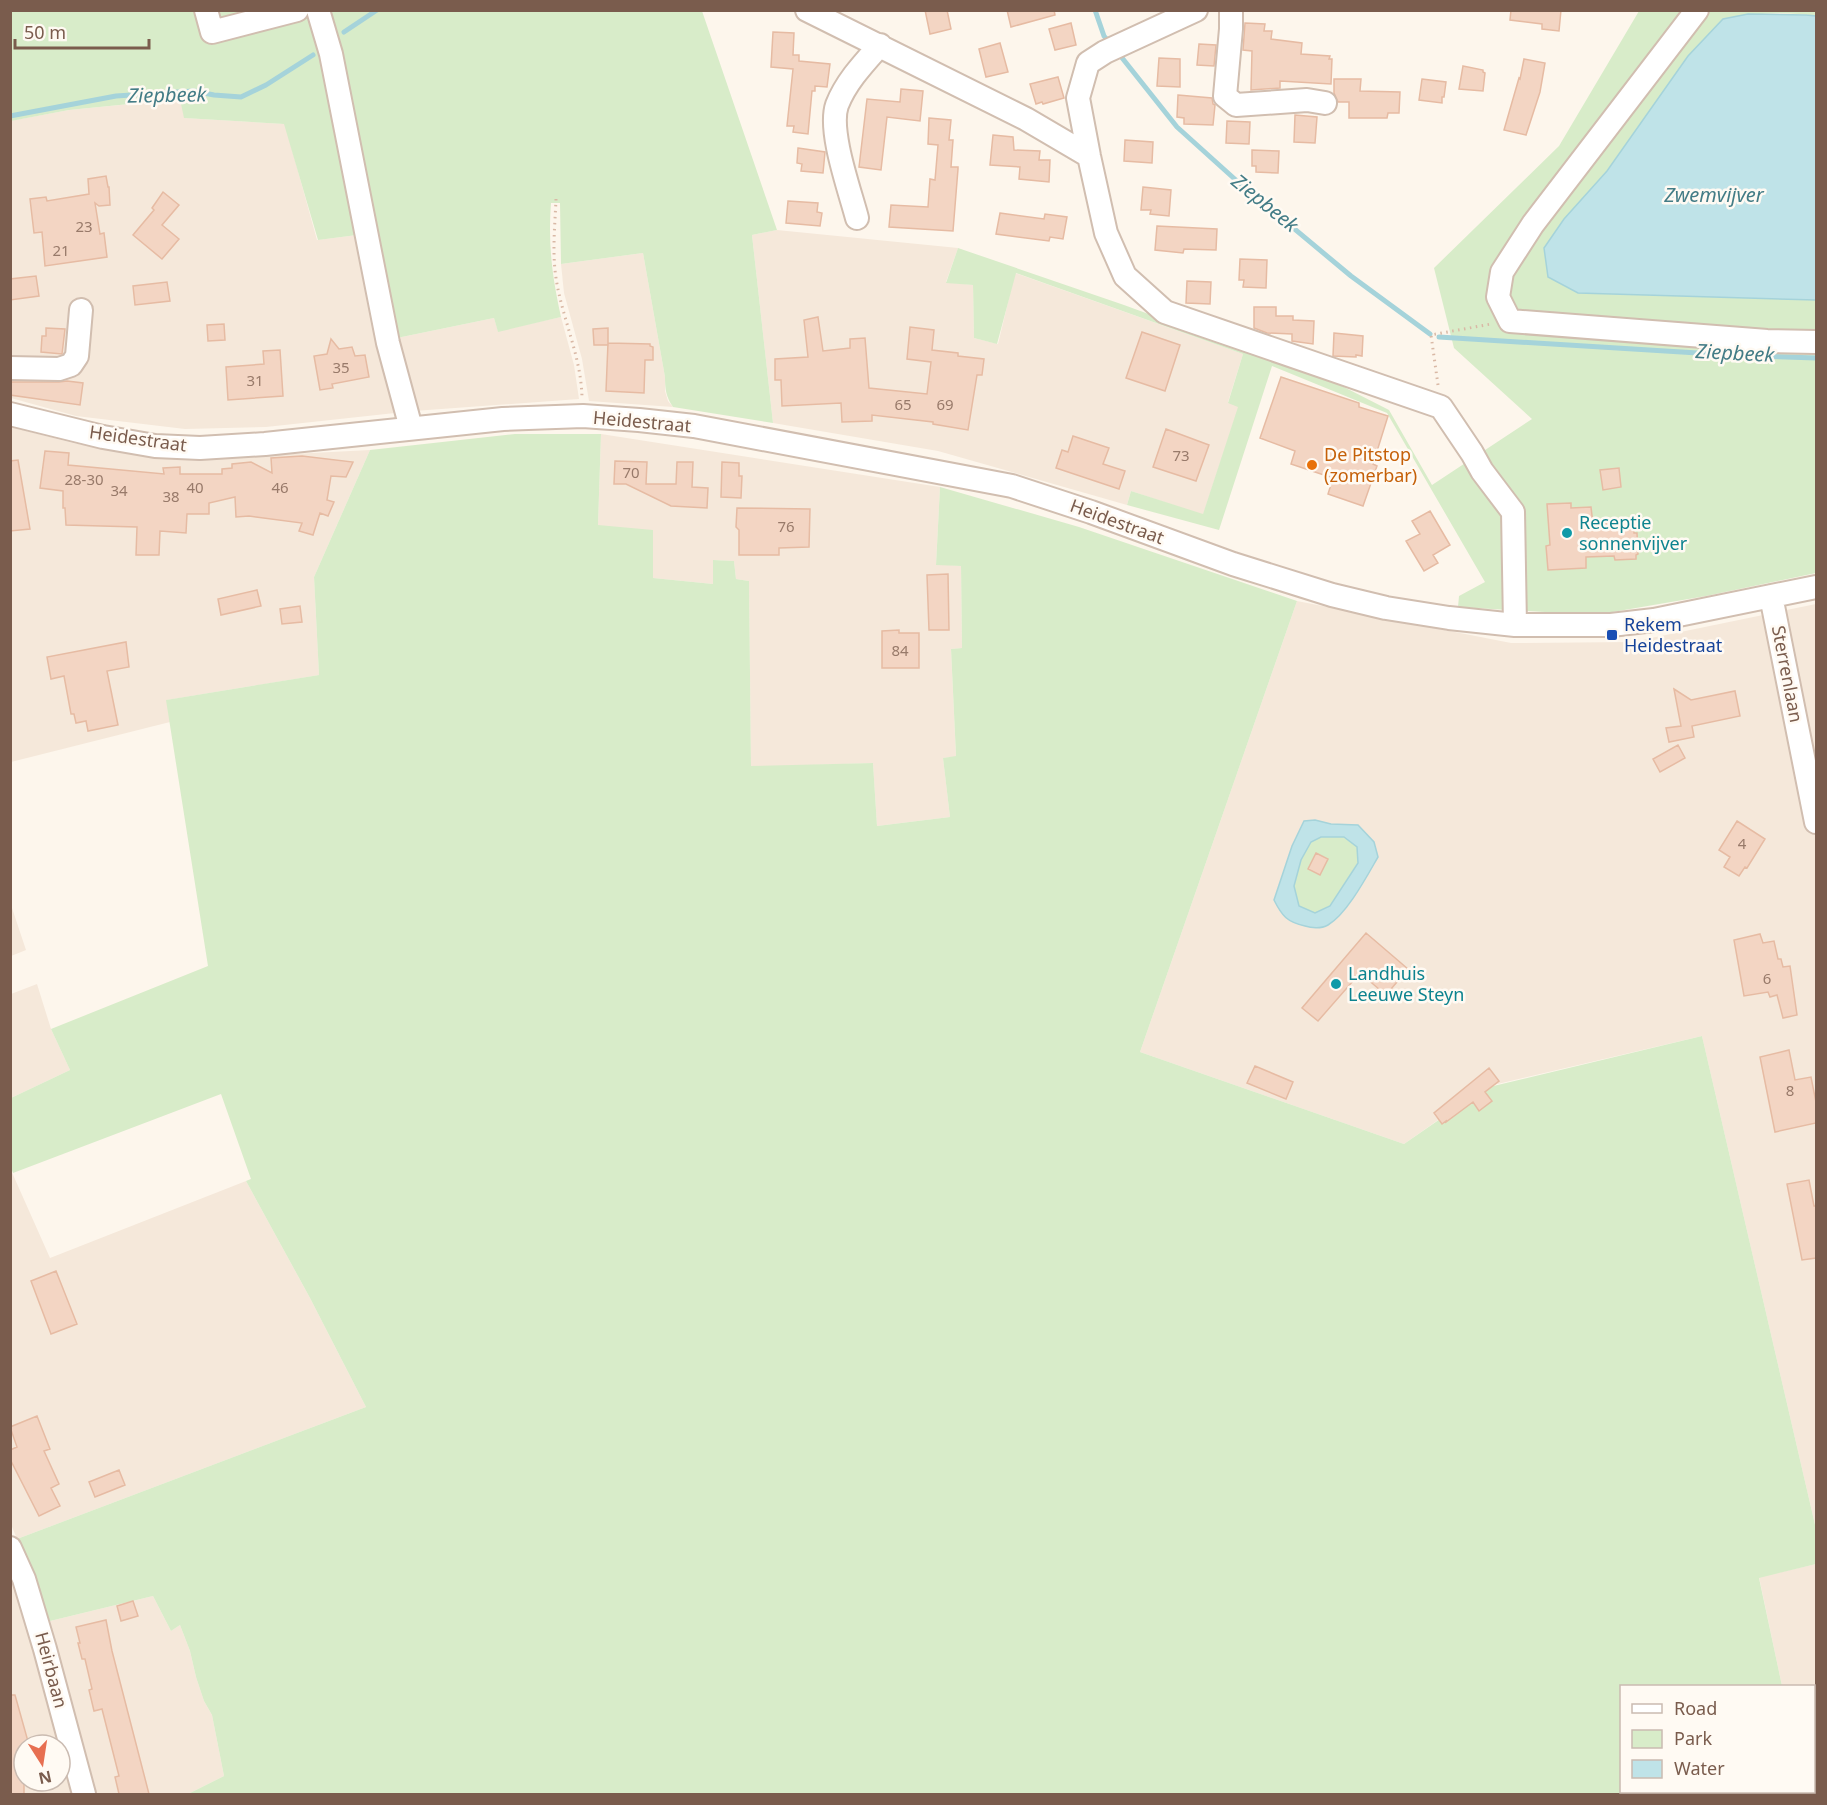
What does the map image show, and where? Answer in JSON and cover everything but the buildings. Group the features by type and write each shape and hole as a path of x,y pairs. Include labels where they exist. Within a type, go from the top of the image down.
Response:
{"street":[{"path":"206,10 212,32 254,16 297,10"},
{"path":"318,10 332,54 388,343 411,428"},
{"path":"807,10 1026,119 1089,156"},
{"path":"1196,10 1105,52 1088,63 1078,98 1106,233 1125,276 1165,312 1441,407 1482,471 1513,512 1515,625"},
{"path":"1231,10 1225,96 1236,105 1307,100 1325,103"},
{"path":"1697,10 1533,224 1502,272 1498,297 1510,321 1767,341 1816,342"},
{"path":"857,218 840,154 836,130 836,107 851,78 880,45"},
{"path":"10,368 59,369 71,365 77,356 81,310"},
{"name":"Heidestraat","path":"10,414 103,437 155,446 200,448 265,444 503,419 583,416 694,426 1012,486 1233,564 1332,595 1386,608 1515,625 1611,625 1654,620 1816,587"},
{"name":"Sterrenlaan","path":"1771,596 1816,822"},
{"name":"Heirbaan","path":"10,1548 24,1578 84,1794"}],"path":[{"path":"556,198 554,256 556,277 582,378 583,416"},
{"path":"1441,407 1431,335 1510,321"}],"shaded area":[{"path":"181,99 185,118 285,124 317,240 357,235 395,413 266,427 185,429 76,416 11,398 10,121 69,110"},
{"path":"777,230 958,248 946,282 973,285 974,338 998,344 1015,273 1243,354 1228,402 1239,406 1203,515 1131,491 1127,505 938,451 773,423 752,235"},
{"path":"643,253 665,377 665,391 673,407 589,401 582,359 564,293 561,264"},
{"path":"561,317 574,365 579,399 414,411 392,339 494,318 498,331"},
{"path":"11,427 120,452 174,457 232,457 370,450 314,577 319,675 167,700 170,722 11,762"},
{"path":"601,434 940,487 936,564 961,566 962,648 951,649 956,757 943,758 950,817 877,826 873,763 751,767 749,581 736,579 734,561 713,560 713,584 653,578 598,525"},
{"path":"1297,601 1511,643 1632,642 1816,604 1816,1529 1702,1036 1485,1087 1404,1144 1140,1052"},
{"path":"10,902 26,950 11,956 10,956"},
{"path":"37,984 51,1029 70,1070 11,1098 11,994"},
{"path":"10,1168 50,1258 246,1181 366,1407 17,1539 10,1522"},
{"path":"1816,1564 1816,1794 1803,1794 1815,1793 1815,1685 1782,1685 1759,1577"},
{"path":"10,1576 24,1617 55,1733 12,1733 12,1793 71,1794 11,1794"},
{"path":"153,1596 171,1631 180,1625 204,1701 212,1715 224,1776 188,1794 96,1794 50,1621"}],"green space":[{"path":"10,11 702,11 777,230 752,235 773,423 673,407 666,393 643,253 561,264 560,203 551,203 550,247 561,317 498,332 494,318 392,339 357,235 318,240 284,124 184,118 180,99 69,110 11,121"},
{"path":"1639,11 1816,11 1816,16 1770,13 1723,19 1607,171 1564,219 1578,293 1816,300 1816,573 1706,596 1595,615 1458,607 1459,596 1485,582 1387,413 1272,366 1219,530 1127,505 1131,491 1203,514 1238,407 1228,403 1243,354 1016,273 997,344 974,338 973,285 946,283 958,248 1124,305 1334,382 1389,410 1432,485 1532,419 1454,348 1434,268 1559,146"},
{"path":"515,434 601,434 598,525 653,530 653,578 713,584 713,560 734,561 736,579 749,581 751,766 873,763 877,826 950,817 943,758 956,756 951,649 962,648 961,566 936,565 940,487 1079,527 1297,601 1140,1052 1404,1144 1485,1088 1702,1036 1816,1529 1816,1564 1759,1578 1782,1685 1620,1685 1620,1793 1803,1794 188,1794 224,1776 212,1715 204,1701 180,1625 171,1631 153,1596 50,1621 17,1539 366,1407 246,1181 251,1179 221,1094 13,1173 11,1168 11,1098 70,1070 51,1029 208,966 166,700 319,675 314,577 370,450"},
{"path":"1344,836 1357,846 1358,862 1330,906 1315,913 1298,906 1294,886 1301,860 1311,842 1321,837"}],"water":[{"name":"Zwemvijver","path":"1748,14 1816,16 1816,300 1578,293 1548,277 1544,248 1564,219 1607,171 1688,56 1723,19"},
{"path":"1315,820 1331,824 1358,825 1374,842 1378,857 1349,904 1335,920 1328,925 1316,928 1289,920 1274,900 1292,846 1304,821","holes":["1321,837 1344,837 1357,847 1358,863 1330,906 1315,913 1299,906 1294,886 1301,860 1311,842"]}],"waterway":[{"name":"Ziepbeek","path":"344,32 377,10"},
{"name":"Ziepbeek","path":"1095,10 1104,36 1109,42"},
{"name":"Ziepbeek","path":"1119,54 1177,127 1238,182 1351,276 1430,334"},
{"name":"Ziepbeek","path":"10,116 116,96 194,91 241,97 266,85 313,55"},
{"name":"Ziepbeek","path":"1439,337 1816,358"}],"place":[{"name":"De Pitstop (zomerbar)","path":"1312,465"},
{"name":"Receptie sonnenvijver","path":"1567,533"},
{"name":"Rekem Heidestraat","path":"1612,635"},
{"name":"Landhuis Leeuwe Steyn","path":"1336,984"}]}
